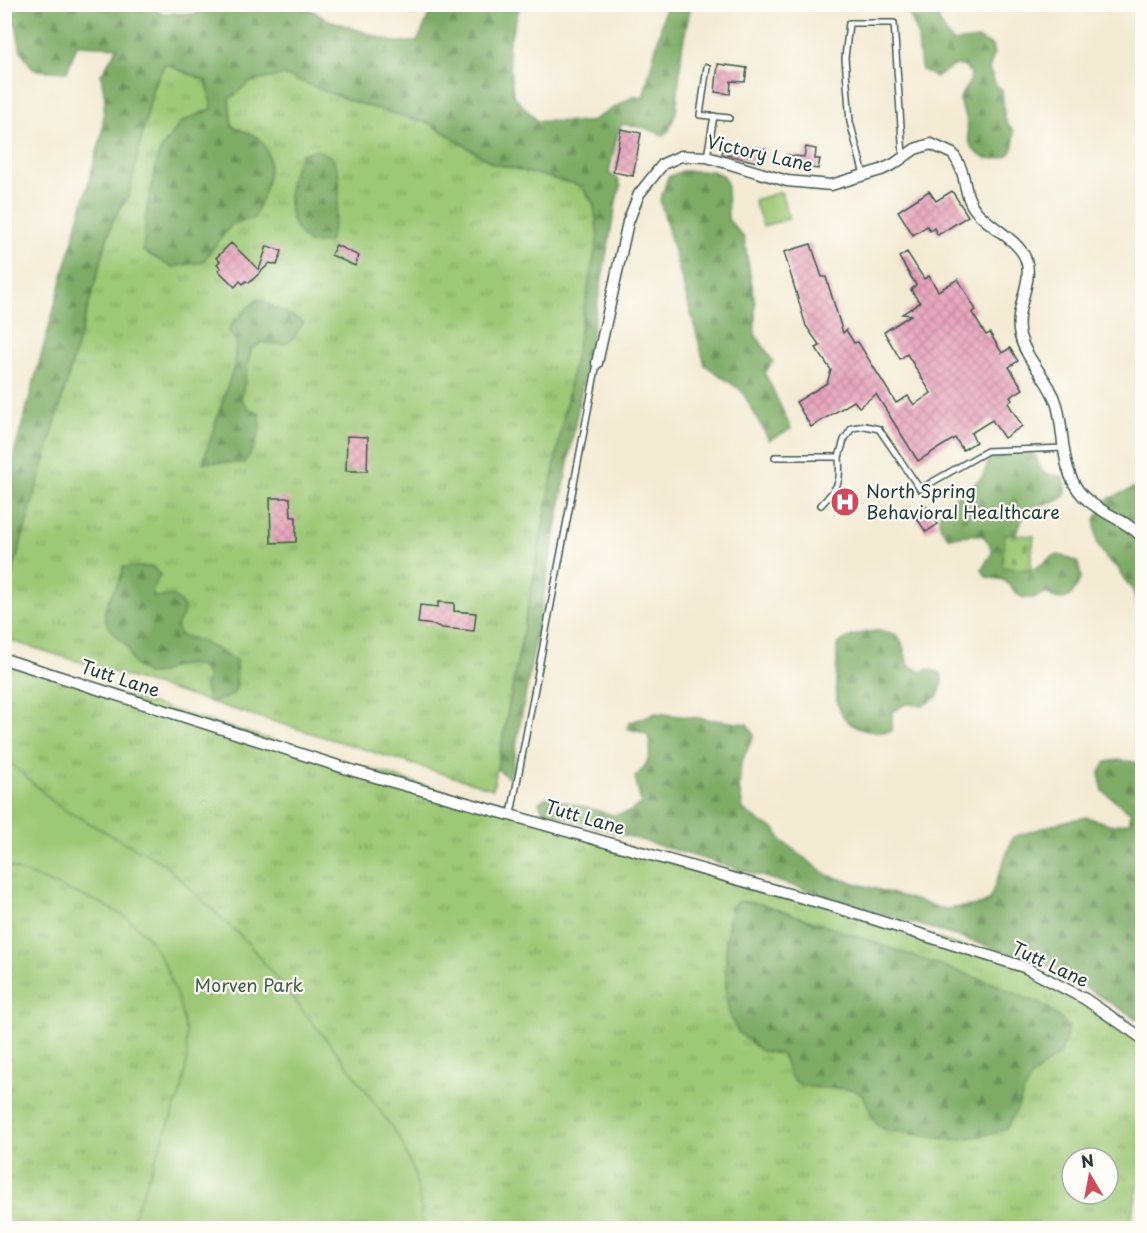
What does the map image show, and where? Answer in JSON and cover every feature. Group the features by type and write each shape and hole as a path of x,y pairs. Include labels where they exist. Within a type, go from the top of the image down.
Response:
{"street":[{"name":"Victory Lane","path":"597,363 628,222 639,194 663,164 681,156 707,157 787,180 831,185 894,164 903,156 931,144 953,154 962,172 968,199 976,212 1020,250 1026,260 1027,278 1018,314 1020,336 1026,351 1057,404 1072,482 1083,496 1103,512 1124,522 1143,537"},
{"name":"Tutt Lane","path":"4,659 354,771 835,907 1024,967 1085,999 1143,1038"}],"lane":[{"path":"864,175 850,122 845,58 849,23 894,23 903,156"},
{"path":"707,67 700,115 729,118"},
{"path":"707,157 714,116"},
{"path":"511,814 597,363"},
{"path":"821,505 833,493 841,479 839,457 844,440 852,428 865,426 879,429 920,489 987,451 1064,448"},
{"path":"775,456 839,457"}],"green space":[{"path":"5,4 153,5 160,13 196,14 214,5 303,5 326,19 393,42 417,42 434,5 520,5 508,46 513,95 537,121 590,122 634,96 643,98 665,5 691,5 682,48 676,112 669,130 663,135 645,128 622,124 618,132 609,173 618,179 621,187 617,197 510,779 497,769 598,236 594,205 582,186 492,163 431,124 354,102 284,75 250,82 229,99 232,126 258,138 268,156 268,177 254,218 232,224 202,262 172,267 143,251 147,209 159,153 181,122 212,109 207,81 165,64 153,88 128,198 113,219 5,599 5,487 102,134 105,98 101,75 118,47 77,45 67,72 34,70 21,51 16,24 5,17"},
{"path":"906,5 935,5 941,25 953,42 979,39 992,46 994,55 989,69 996,85 1002,90 1005,118 1014,131 1013,149 1006,156 996,159 985,157 976,152 970,144 966,117 960,102 971,74 965,67 955,65 935,77 922,70 918,37"},
{"path":"165,64 207,81 212,109 181,122 159,153 147,209 202,262 232,224 258,138 232,126 229,99 250,82 284,75 354,102 431,124 492,163 581,185 594,205 598,236 493,789 5,639 5,599 113,219 128,198 153,88"},
{"path":"316,150 329,156 335,163 338,171 339,191 329,242 309,243 295,227 289,198 291,180 301,154"},
{"path":"682,171 712,171 722,175 727,183 728,219 744,238 755,303 755,334 773,361 765,373 791,429 769,440 742,391 705,365 660,200 668,177"},
{"path":"781,192 789,219 763,226 754,200"},
{"path":"258,299 304,322 296,335 288,342 278,344 263,342 251,349 241,399 249,409 259,412 260,426 255,445 244,463 203,462 234,366 236,342 229,331 233,322"},
{"path":"1031,452 1036,455 1044,473 1063,477 1066,493 1063,498 1028,508 1014,537 1030,570 1055,555 1078,563 1081,577 1072,594 1064,599 1046,593 1032,598 1023,597 1005,581 986,577 982,569 992,553 986,538 975,534 948,537 941,527 939,518 942,509 982,477 990,454"},
{"path":"1136,487 1142,490 1142,607 1137,605 1133,590 1121,575 1118,567 1108,561 1097,543 1095,523 1096,517 1108,499"},
{"path":"1005,534 1034,536 1030,571 1002,567"},
{"path":"123,567 153,567 160,575 152,590 154,597 174,596 184,607 183,615 176,628 181,636 202,641 236,661 236,686 232,694 209,702 205,687 208,675 200,666 188,664 171,667 161,673 146,674 134,665 128,648 109,628 105,616 108,601 120,580"},
{"path":"876,631 892,633 900,639 908,665 921,672 928,669 941,673 942,685 938,696 924,705 905,704 892,712 892,731 874,732 856,727 847,720 837,702 837,646 850,637"},
{"name":"Morven Park","path":"5,664 62,677 1029,966 1142,1046 1142,1174 1128,1228 5,1228"},
{"path":"655,713 747,724 754,735 741,763 739,787 743,809 763,824 775,829 782,841 827,875 945,909 980,905 989,901 1013,837 1086,817 1113,825 1130,822 1130,812 1103,791 1099,774 1106,762 1118,760 1142,763 1142,1022 1055,969 768,878 543,811 539,802 547,797 614,815 630,812 641,803 635,777 647,763 650,752 649,740 647,734 627,728 629,723"},
{"path":"5,758 59,807 163,863 246,941 345,1062 399,1137 415,1175 422,1228 127,1228 133,1218 182,1089 187,1060 186,1031 179,1002 166,967 149,938 129,919 103,904 5,865"},
{"path":"740,901 762,904 989,982 1047,1007 1069,1027 1061,1052 1033,1075 1006,1129 978,1137 942,1139 882,1128 876,1123 859,1093 847,1088 802,1085 790,1075 781,1054 761,1051 738,1032 729,1013 726,995 726,942 731,907"}],"building":[{"path":"718,64 747,68 745,82 731,81 730,94 715,92"},
{"path":"621,129 641,133 633,176 613,172"},
{"path":"724,142 765,149 762,163 722,154"},
{"path":"806,147 816,149 815,159 820,159 818,169 784,164 786,155 804,157"},
{"path":"929,191 936,201 952,191 968,216 938,235 934,228 930,231 927,226 913,235 898,211"},
{"path":"231,243 259,270 267,246 282,251 277,265 270,263 249,283 246,281 243,284 240,281 235,287 218,270 221,268 217,264 220,261 216,258"},
{"path":"811,244 822,277 826,277 843,333 846,330 854,343 858,342 896,403 908,396 914,405 931,393 907,354 900,359 884,332 911,315 902,314 920,303 911,290 916,285 899,257 907,252 924,279 929,276 938,291 958,279 976,310 972,313 986,335 990,333 1002,353 1010,348 1018,361 1009,367 1023,389 1010,397 1012,400 1008,403 1022,426 1004,438 992,420 971,433 976,442 963,450 955,438 918,461 876,394 859,407 854,401 811,427 796,402 827,383 831,370 816,348 820,346 806,326 784,252"},
{"path":"336,245 359,256 355,266 331,255"},
{"path":"347,436 368,437 367,471 346,471"},
{"path":"270,498 290,498 291,517 296,517 296,542 271,543"},
{"path":"925,505 938,524 926,532 913,513"},
{"path":"438,602 454,603 454,611 476,613 474,631 418,623 420,605 438,607"}],"place":[{"name":"North Spring Behavioral Healthcare","path":"845,502"}]}
